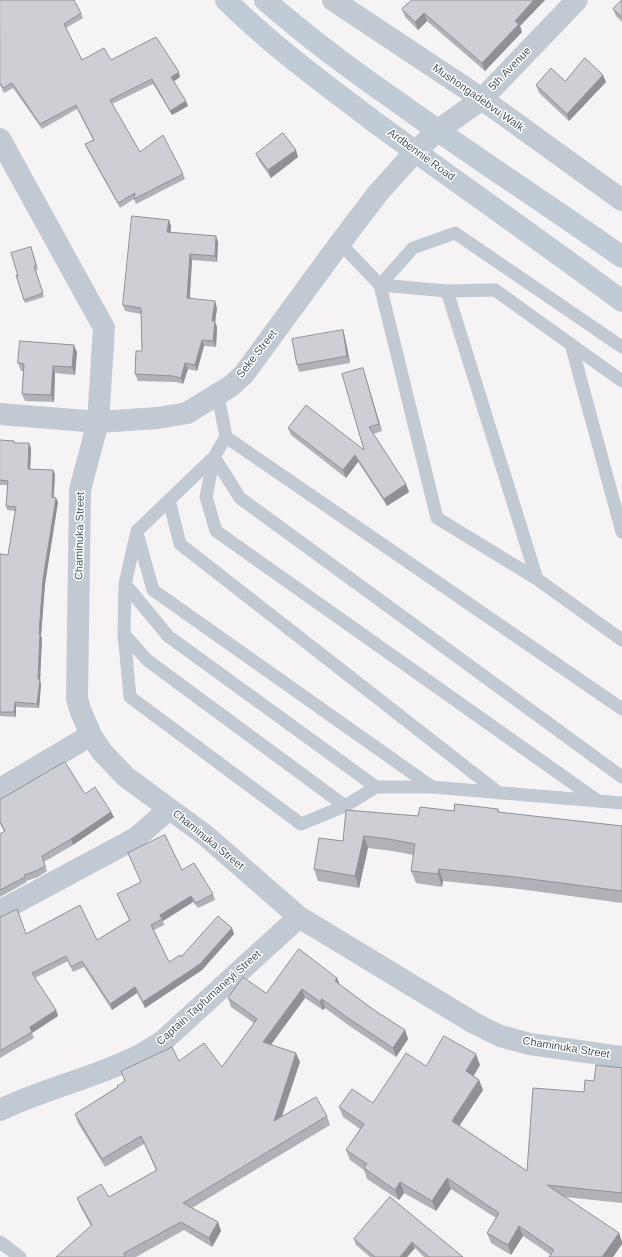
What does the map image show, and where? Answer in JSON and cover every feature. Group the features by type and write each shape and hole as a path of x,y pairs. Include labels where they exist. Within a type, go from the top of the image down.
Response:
{"main road":[{"name":"Ardbennie Road","path":"226,0 278,48 415,152 622,301"},
{"path":"266,0 300,30 364,79 437,131 622,257"}],"street":[{"name":"Mushongadebvu Walk","path":"332,0 482,99 622,200"},
{"name":"5th Avenue","path":"415,152 437,131 482,99 577,0"},
{"name":"Chaminuka Street","path":"0,140 104,328 98,422 82,482 80,501 78,699 81,712 91,735 102,752 126,777 205,834 298,917 474,1023 500,1036 530,1044 622,1057"},
{"name":"Seke Street","path":"0,414 98,422 158,418 187,413 218,395 244,374 378,193 415,152"},
{"path":"0,789 91,735"},
{"path":"0,911 136,838 169,809"},
{"name":"Captain Tapfumaneyi Street","path":"0,1110 23,1099 118,1065 141,1055 163,1040 298,917"}],"lane":[{"path":"380,285 413,248 455,233 622,347"},
{"path":"340,243 380,285 437,518 537,580 622,640"},
{"path":"380,285 447,291 495,290 622,381"},
{"path":"447,291 537,580"},
{"path":"571,344 622,532"},
{"path":"218,395 226,438 214,457 137,531 125,584 124,634 130,697 301,824 345,806 376,787 432,787 622,803"},
{"path":"226,438 622,709"},
{"path":"214,457 240,498 622,777"},
{"path":"214,457 206,497 216,531 599,801"},
{"path":"169,500 180,544 499,793"},
{"path":"137,531 153,590 432,787"},
{"path":"125,584 168,636 376,787"},
{"path":"124,634 147,660 345,806"},
{"path":"0,1242 20,1257"}],"building":[{"path":"0,0 74,0 81,13 64,24 82,60 104,48 111,60 156,37 179,72 171,77 186,101 170,111 152,79 110,100 140,152 163,135 183,174 134,199 135,193 118,203 85,144 94,140 76,105 40,124 12,83 3,88 0,83"},
{"path":"412,0 534,0 515,21 519,24 482,63 424,13 415,22 402,9"},
{"path":"622,0 622,17 613,9"},
{"path":"585,58 603,75 567,114 536,85 551,68 565,81"},
{"path":"283,133 296,150 268,170 256,154"},
{"path":"132,216 169,220 167,232 216,236 215,256 190,254 187,298 215,301 212,321 215,321 213,341 202,340 195,365 185,363 181,378 173,376 135,374 136,351 142,351 141,308 123,305"},
{"path":"31,247 36,265 34,266 43,293 24,300 11,253"},
{"path":"343,330 347,356 297,365 292,339"},
{"path":"20,341 74,345 72,367 53,366 51,395 22,394 24,364 18,363"},
{"path":"363,368 379,424 369,427 406,484 384,499 355,455 343,470 288,428 306,405 364,450 342,374"},
{"path":"0,440 14,441 14,443 29,443 28,469 53,470 52,497 56,498 43,579 39,634 38,679 40,679 37,704 15,702 14,712 0,712 0,554 8,555 16,507 6,506 8,481 0,480"},
{"path":"65,762 85,794 95,787 111,812 71,839 42,856 45,866 24,875 25,877 0,890 0,834 5,831 0,822 0,800"},
{"path":"455,804 498,809 498,812 622,826 622,891 439,869 438,874 411,871 415,844 364,836 355,876 314,869 319,838 343,841 346,810 418,816 420,807 454,811"},
{"path":"165,835 182,870 194,863 213,894 196,903 191,896 160,915 162,919 151,925 169,962 180,955 181,957 218,916 232,928 200,964 143,1002 135,987 110,1004 82,961 71,967 66,956 32,973 56,1010 30,1027 32,1032 0,1051 0,917 17,909 26,934 80,905 97,940 130,920 117,894 141,882 128,853"},
{"path":"299,949 337,978 335,981 374,1010 405,1030 393,1048 322,999 320,1002 302,989 263,1042 296,1053 274,1121 316,1097 327,1116 183,1203 218,1222 209,1238 181,1222 124,1253 125,1257 56,1257 92,1225 77,1198 101,1184 109,1197 157,1170 141,1136 102,1159 75,1114 125,1081 121,1071 172,1047 179,1061 204,1043 222,1067 257,1019 228,998 243,977 266,993"},
{"path":"444,1036 476,1054 466,1071 479,1080 452,1121 527,1171 533,1088 584,1092 585,1080 594,1081 596,1065 622,1068 622,1193 547,1185 619,1233 602,1257 549,1257 554,1250 519,1226 508,1245 487,1233 499,1213 447,1178 432,1201 400,1182 395,1190 364,1168 367,1164 346,1150 364,1124 339,1107 352,1089 373,1103 406,1053 426,1066"},
{"path":"390,1197 463,1257 429,1257 412,1242 400,1257 375,1257 354,1239"}]}
